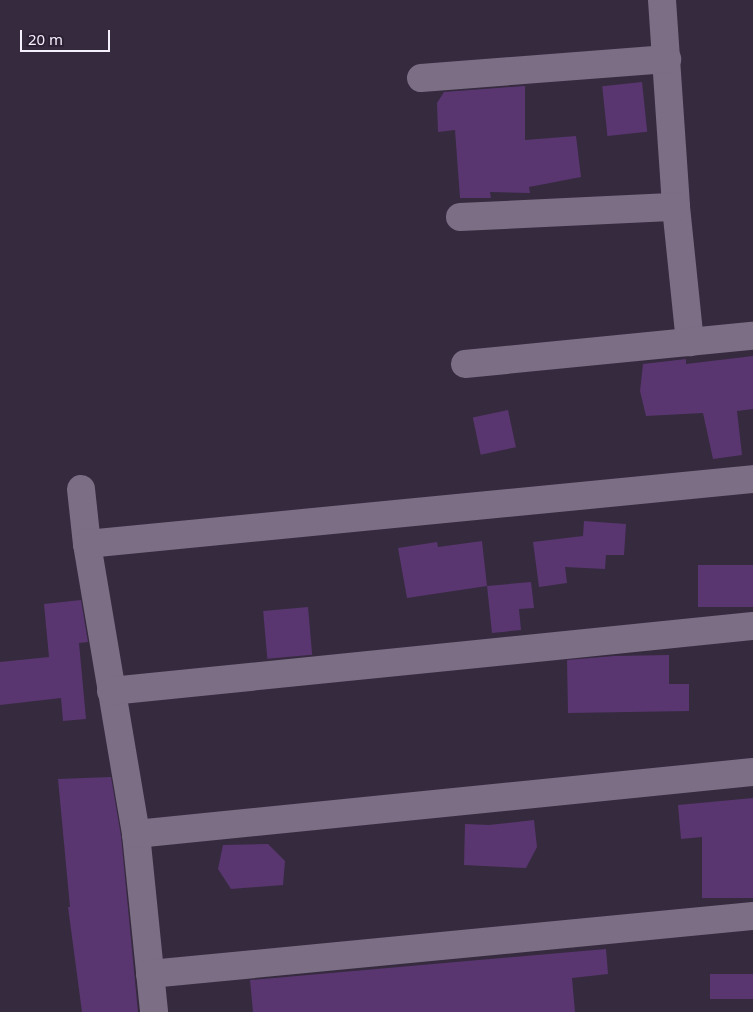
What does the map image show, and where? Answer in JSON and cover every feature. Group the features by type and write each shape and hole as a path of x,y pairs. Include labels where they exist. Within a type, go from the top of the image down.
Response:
{"street":[{"path":"662,0 676,208 690,342"},
{"path":"421,78 667,59"},
{"path":"460,217 676,208"},
{"path":"464,364 753,336"},
{"path":"87,544 753,479"},
{"path":"81,489 87,544 136,834 154,1012"},
{"path":"111,691 753,626"},
{"path":"136,834 753,772"},
{"path":"150,974 753,916"}],"building":[{"path":"642,82 647,132 607,136 602,86"},
{"path":"525,86 525,140 576,136 581,177 529,187 530,193 490,192 491,198 460,198 455,130 438,132 437,103 444,92"},
{"path":"753,356 753,409 737,411 742,455 713,459 703,413 646,416 640,391 643,364 686,359 686,364"},
{"path":"508,410 516,447 481,455 473,417"},
{"path":"584,521 626,524 624,555 606,555 605,569 565,567 567,583 539,587 533,542 583,536"},
{"path":"482,541 487,586 407,598 398,548 437,542 438,547"},
{"path":"698,565 753,565 753,607 698,607"},
{"path":"531,582 534,608 519,609 521,630 492,633 487,586"},
{"path":"81,600 88,642 79,643 86,719 63,721 61,698 0,705 0,662 49,657 44,604"},
{"path":"308,607 312,655 267,659 263,611"},
{"path":"669,655 669,684 689,684 689,711 568,713 567,660 614,656"},
{"path":"111,777 121,836 138,1012 82,1012 68,907 70,907 58,779"},
{"path":"753,798 753,898 702,898 702,837 681,839 678,805"},
{"path":"534,820 537,847 526,868 464,865 465,824 489,825"},
{"path":"268,844 285,861 283,885 231,889 218,869 223,845"},
{"path":"606,949 608,974 572,978 575,1012 253,1012 250,980"},
{"path":"710,974 753,974 753,999 710,999"}]}
